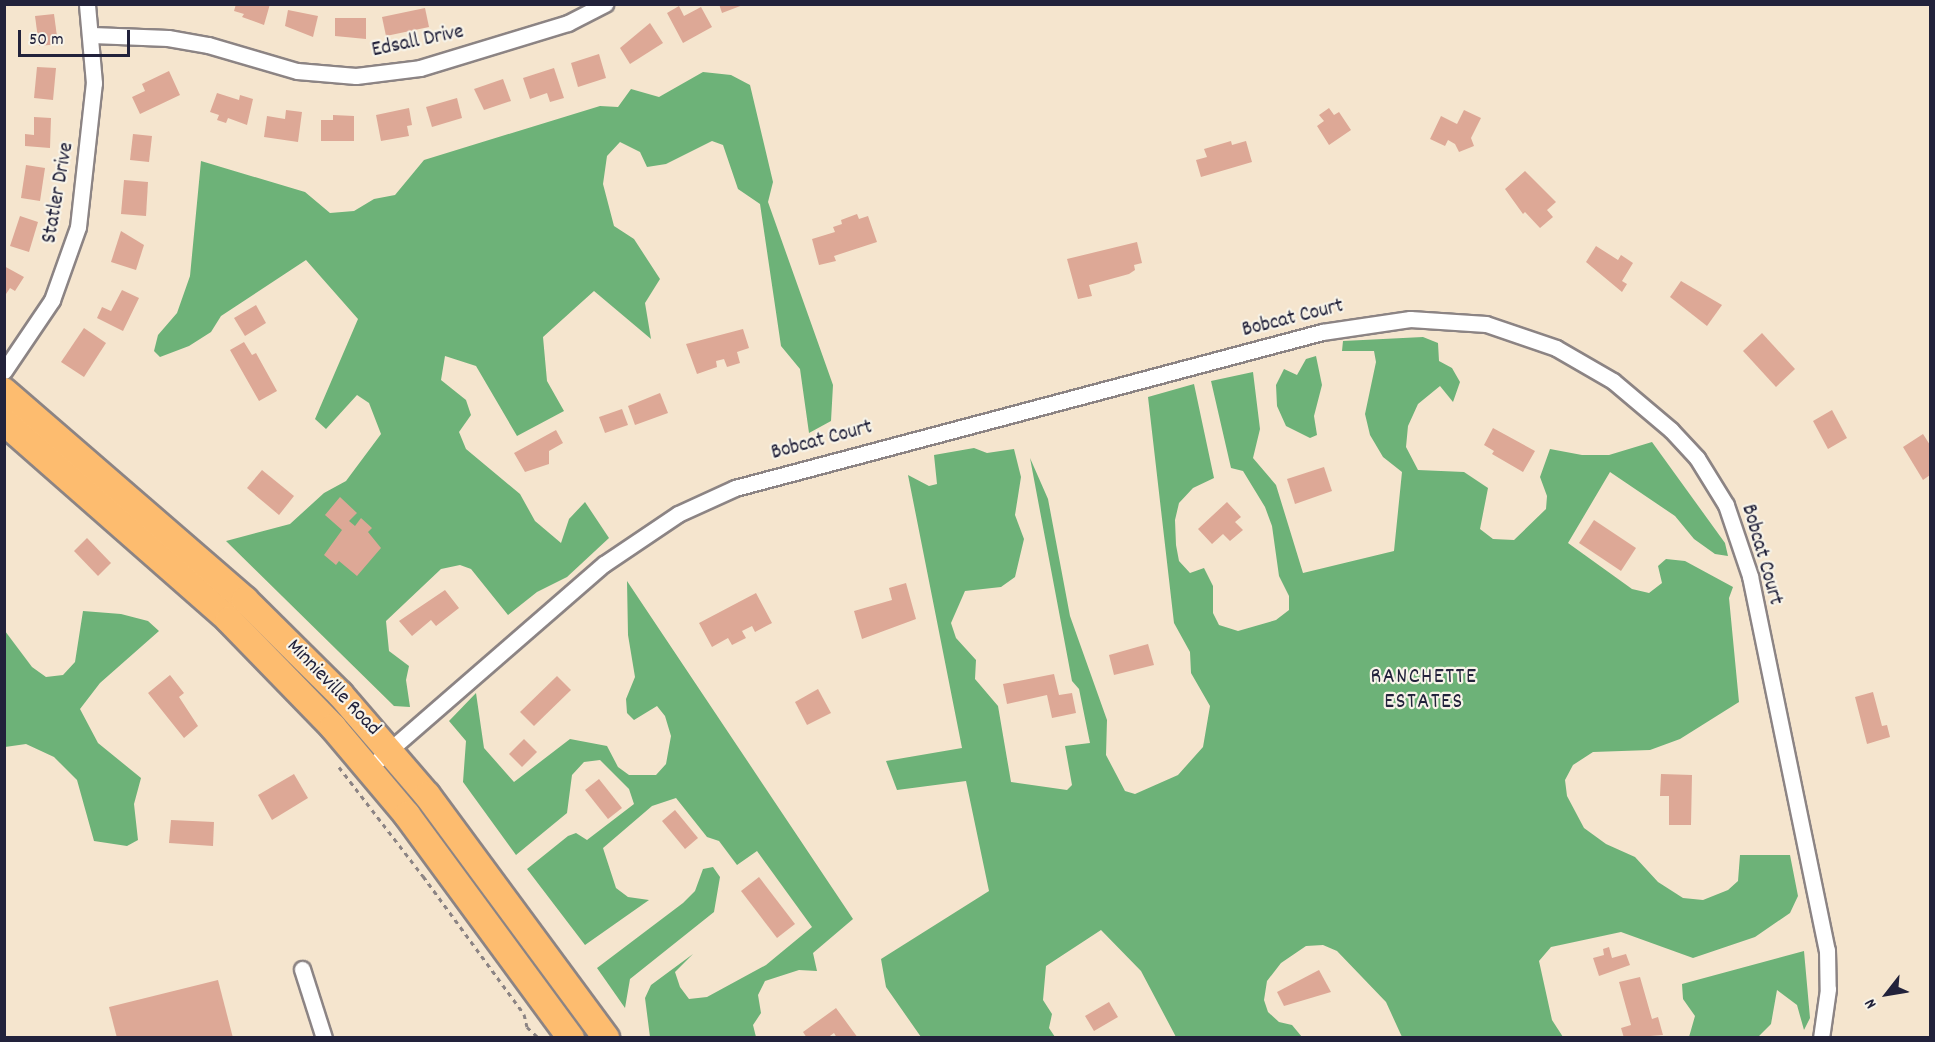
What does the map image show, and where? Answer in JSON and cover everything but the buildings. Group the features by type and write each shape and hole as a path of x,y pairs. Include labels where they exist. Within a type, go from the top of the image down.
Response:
{"main road":[{"name":"Minnieville Road","path":"4,391 254,608 391,749 606,1038"},
{"name":"Minnieville Road","path":"4,422 228,620 310,701 369,768 566,1036"}],"street":[{"name":"Statler Drive","path":"4,372 52,300 78,227 91,140 92,36 87,4"},
{"name":"Edsall Drive","path":"92,36 168,38 208,45 297,71 366,75 420,68 532,35 605,4"},
{"name":"Bobcat Court","path":"369,768 604,564 678,514 735,488 1322,332 1397,320 1485,324 1556,348 1613,381 1677,437 1703,467 1726,505 1750,576 1827,950 1828,989 1821,1038"},
{"path":"302,969 324,1038"},
{"path":"566,1036 591,1017"}],"path":[{"path":"338,765 524,1014 527,1027 531,1027 539,1038"}],"green space":[{"path":"703,72 731,75 750,85 773,182 768,202 833,385 831,421 809,433 800,369 781,346 760,204 738,189 723,145 712,141 666,164 647,167 640,152 620,142 607,156 603,184 614,226 634,239 660,279 645,303 651,339 594,291 543,337 547,381 564,411 517,436 476,366 445,356 441,380 466,400 471,415 459,432 466,449 520,494 535,521 561,543 569,519 585,502 609,538 567,577 537,592 508,615 471,569 460,565 441,569 386,621 389,651 409,666 406,680 410,707 394,706 226,541 290,524 324,493 346,481 381,434 369,403 357,395 326,429 315,419 358,319 306,260 221,316 211,332 189,346 160,357 154,351 158,335 177,313 190,276 201,161 305,192 330,213 354,211 374,199 395,195 424,160 600,106 618,107 631,89 659,97"},
{"path":"1423,337 1438,343 1439,361 1452,368 1460,382 1453,402 1440,386 1418,404 1408,426 1406,447 1418,470 1464,472 1488,488 1480,529 1493,539 1514,540 1546,509 1547,496 1540,477 1550,449 1582,455 1609,455 1652,442 1725,543 1728,556 1715,554 1694,539 1675,516 1610,472 1568,543 1632,589 1649,593 1662,583 1658,566 1666,559 1685,561 1733,587 1729,598 1739,702 1680,739 1650,750 1593,752 1573,765 1565,780 1567,796 1584,828 1606,844 1635,857 1658,882 1683,898 1703,900 1728,890 1738,881 1740,855 1790,855 1798,896 1790,913 1755,937 1693,958 1621,932 1551,947 1539,961 1552,1020 1563,1037 1402,1037 1386,1002 1337,951 1323,945 1306,946 1281,963 1267,981 1264,1000 1268,1012 1279,1022 1292,1025 1302,1037 1176,1037 1141,971 1101,930 1046,966 1043,1000 1052,1014 1049,1028 1055,1037 921,1037 886,987 881,959 989,891 966,781 897,790 886,761 962,748 908,475 929,486 937,484 934,455 974,448 987,453 1014,449 1021,477 1015,515 1024,539 1015,577 1001,587 965,591 951,623 956,638 976,660 975,679 998,706 1011,782 1067,790 1072,785 1065,746 1090,743 1079,689 1072,681 1030,458 1048,499 1070,616 1107,720 1106,755 1125,791 1135,794 1178,775 1203,747 1210,706 1191,673 1190,652 1174,623 1148,397 1194,384 1214,478 1193,488 1179,503 1175,520 1176,545 1179,561 1190,573 1204,568 1213,586 1213,613 1219,625 1238,631 1276,620 1289,610 1289,596 1279,576 1272,526 1265,507 1243,471 1231,468 1211,381 1253,372 1260,429 1253,458 1276,485 1303,573 1394,551 1402,472 1383,457 1370,435 1365,414 1376,362 1374,351 1342,351 1343,341"},
{"path":"1316,356 1322,385 1314,416 1317,435 1310,438 1286,426 1277,406 1276,385 1284,369 1297,375 1306,359"},
{"path":"627,581 853,919 813,953 817,971 799,970 765,981 758,995 761,1013 753,1025 756,1037 650,1037 645,998 651,985 693,954 675,972 680,987 689,999 707,997 766,965 812,927 757,851 737,865 719,841 707,837 676,798 652,806 603,848 616,888 628,897 649,900 585,945 527,869 568,836 576,833 587,840 634,804 629,789 600,760 584,762 572,775 567,813 516,855 463,782 466,741 449,721 476,693 484,748 514,782 570,739 607,746 618,767 629,775 656,775 666,764 671,736 665,716 657,706 634,720 627,713 626,699 635,677 628,635"},
{"path":"83,611 121,614 148,621 159,631 100,683 80,709 98,743 141,778 134,804 138,840 127,846 94,841 77,780 54,757 26,744 5,747 5,631 32,667 46,677 63,675 75,662"},
{"path":"713,867 720,877 714,912 630,979 625,1008 597,968 683,903 695,891 703,869"},
{"path":"1804,951 1810,1018 1804,1030 1797,1005 1777,990 1771,1024 1758,1037 1689,1037 1695,1016 1683,999 1682,984"}],"district":[{"name":"RANCHETTE ESTATES","path":"1424,690"}]}
